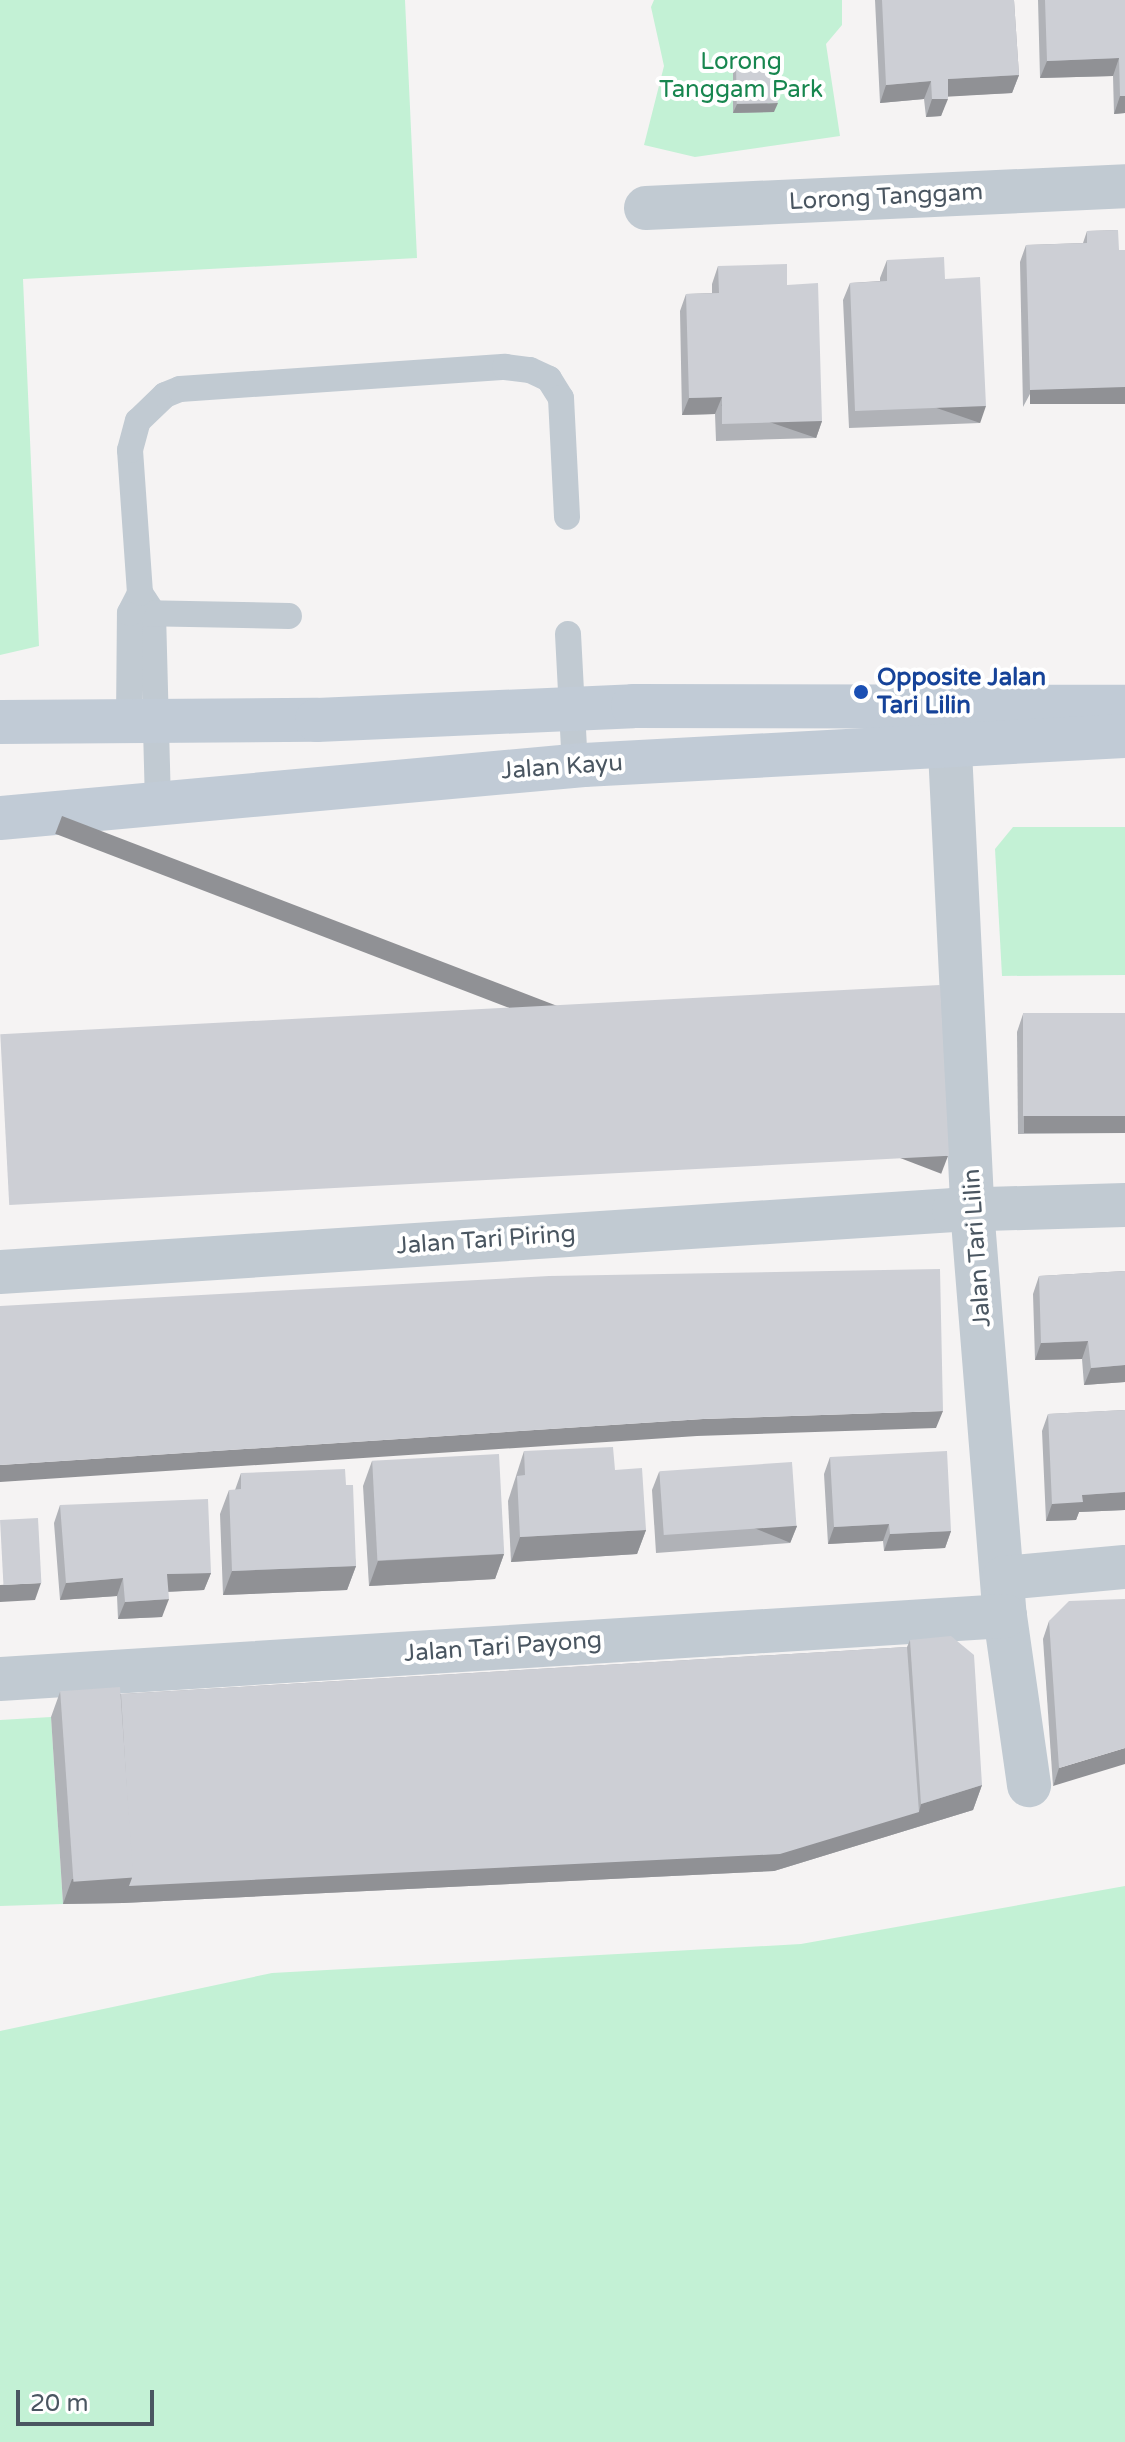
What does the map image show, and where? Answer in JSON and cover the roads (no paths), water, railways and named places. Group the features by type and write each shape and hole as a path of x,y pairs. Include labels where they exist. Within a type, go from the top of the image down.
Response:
{"main road":[{"name":"Jalan Kayu","path":"0,818 575,766 1125,707"},
{"name":"Jalan Kayu","path":"0,722 571,710 1125,736"}],"street":[{"name":"Lorong Tanggam","path":"646,208 1125,186"},
{"name":"Jalan Tari Lilin","path":"948,726 972,1209 1005,1597 1029,1785"},
{"name":"Jalan Tari Piring","path":"0,1272 972,1209 1125,1205"},
{"name":"Jalan Tari Payong","path":"0,1679 1005,1597 1125,1567"}],"lane":[{"path":"158,802 141,721 141,606 130,450 146,410 180,389 505,367 530,370 549,379 561,398 567,517"},
{"path":"141,606 289,616"},
{"path":"568,634 575,766"}],"place":[{"name":"Opposite Jalan Tari Lilin","path":"861,692"}],"park label":[{"name":"Lorong Tanggam Park","path":"741,76"}]}
